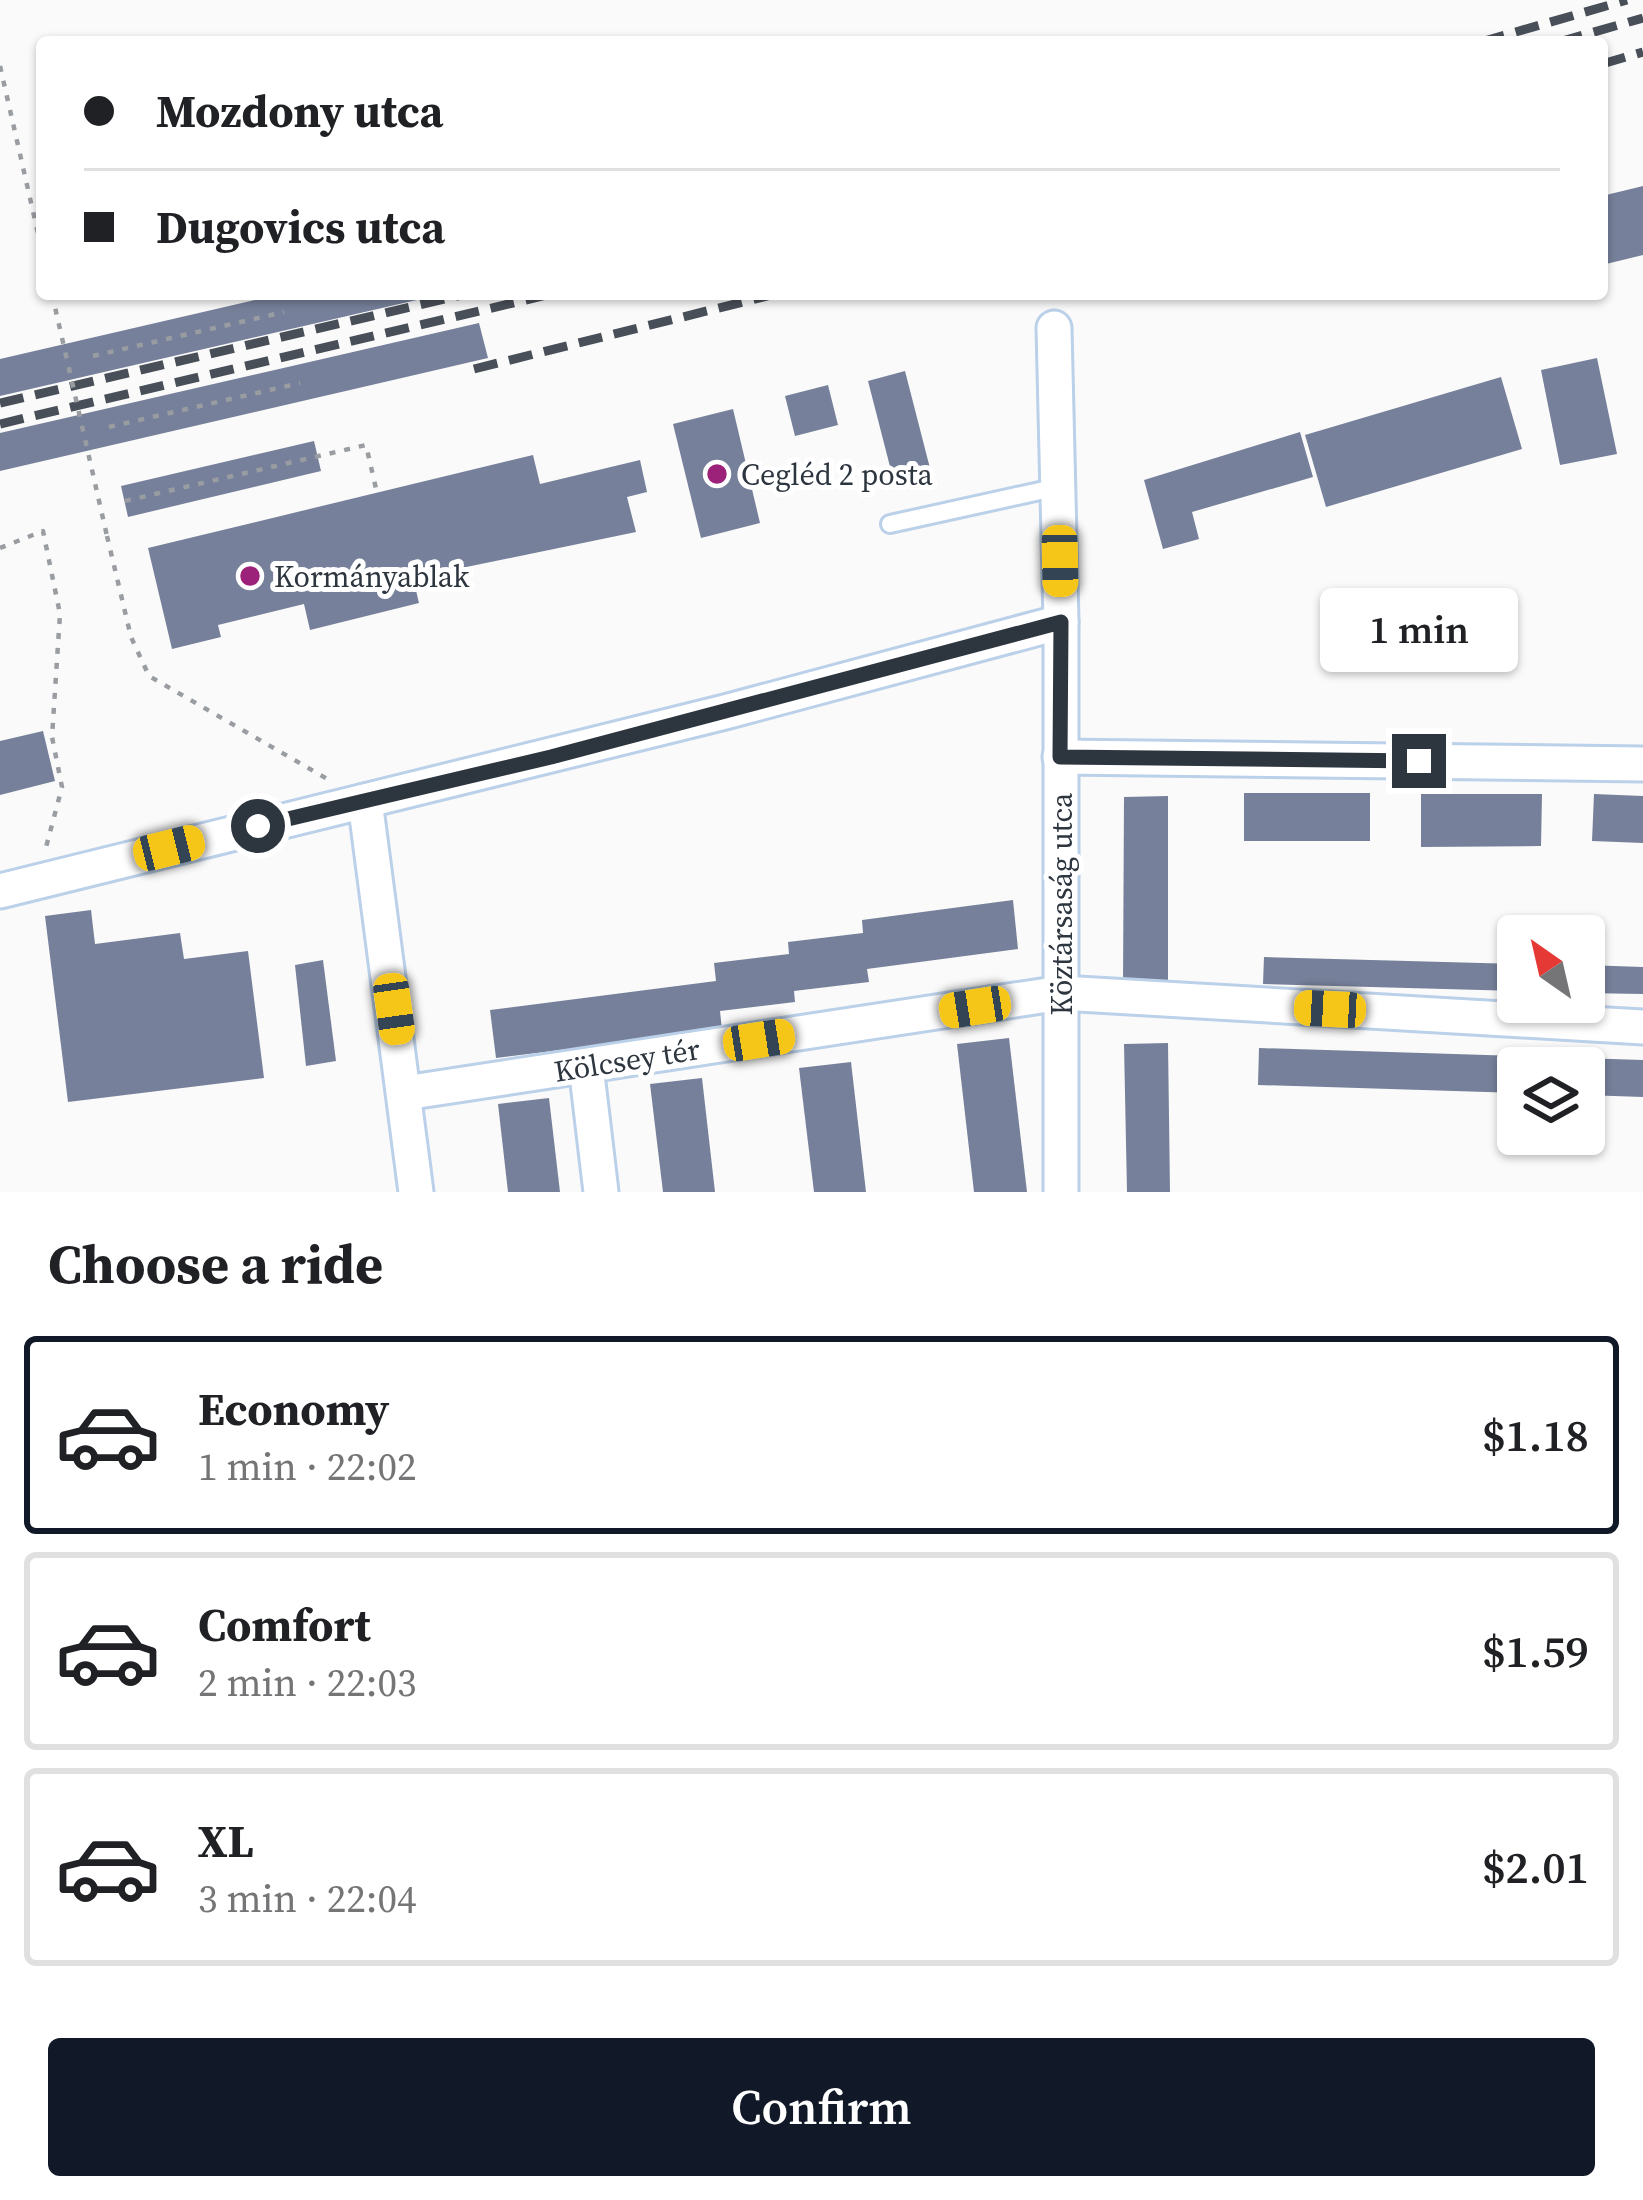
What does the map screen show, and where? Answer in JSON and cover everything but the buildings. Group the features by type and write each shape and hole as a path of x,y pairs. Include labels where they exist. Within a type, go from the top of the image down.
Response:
{"street":[{"name":"Köztársaság utca","path":"1054,328 1061,622 1061,1192"},
{"path":"0,891 1061,622"},
{"path":"1060,757 1643,764"},
{"path":"365,801 416,1192"},
{"name":"Kölcsey tér","path":"406,1093 1061,994 1643,1027"},
{"path":"586,1066 601,1192"}],"lane":[{"path":"890,524 1058,487"}],"path":[{"path":"0,66 36,225"},
{"path":"53,300 131,637 149,676 365,801"},
{"path":"93,356 284,312"},
{"path":"109,427 300,383"},
{"path":"124,502 366,445 377,493"},
{"path":"0,548 43,531 61,614 52,737 62,787 36,882"}],"railway":[{"path":"1502,36 1627,0"},
{"path":"1580,36 1643,18"},
{"path":"1608,62 1643,52"},
{"path":"0,403 440,300"},
{"path":"0,424 526,300"},
{"path":"474,369 751,300"}],"place":[{"name":"Cegléd 2 posta","path":"717,474"},
{"name":"Kormányablak","path":"250,576"}],"route":[{"path":"258,826 551,757 1061,622 1060,757 1419,761"}]}
